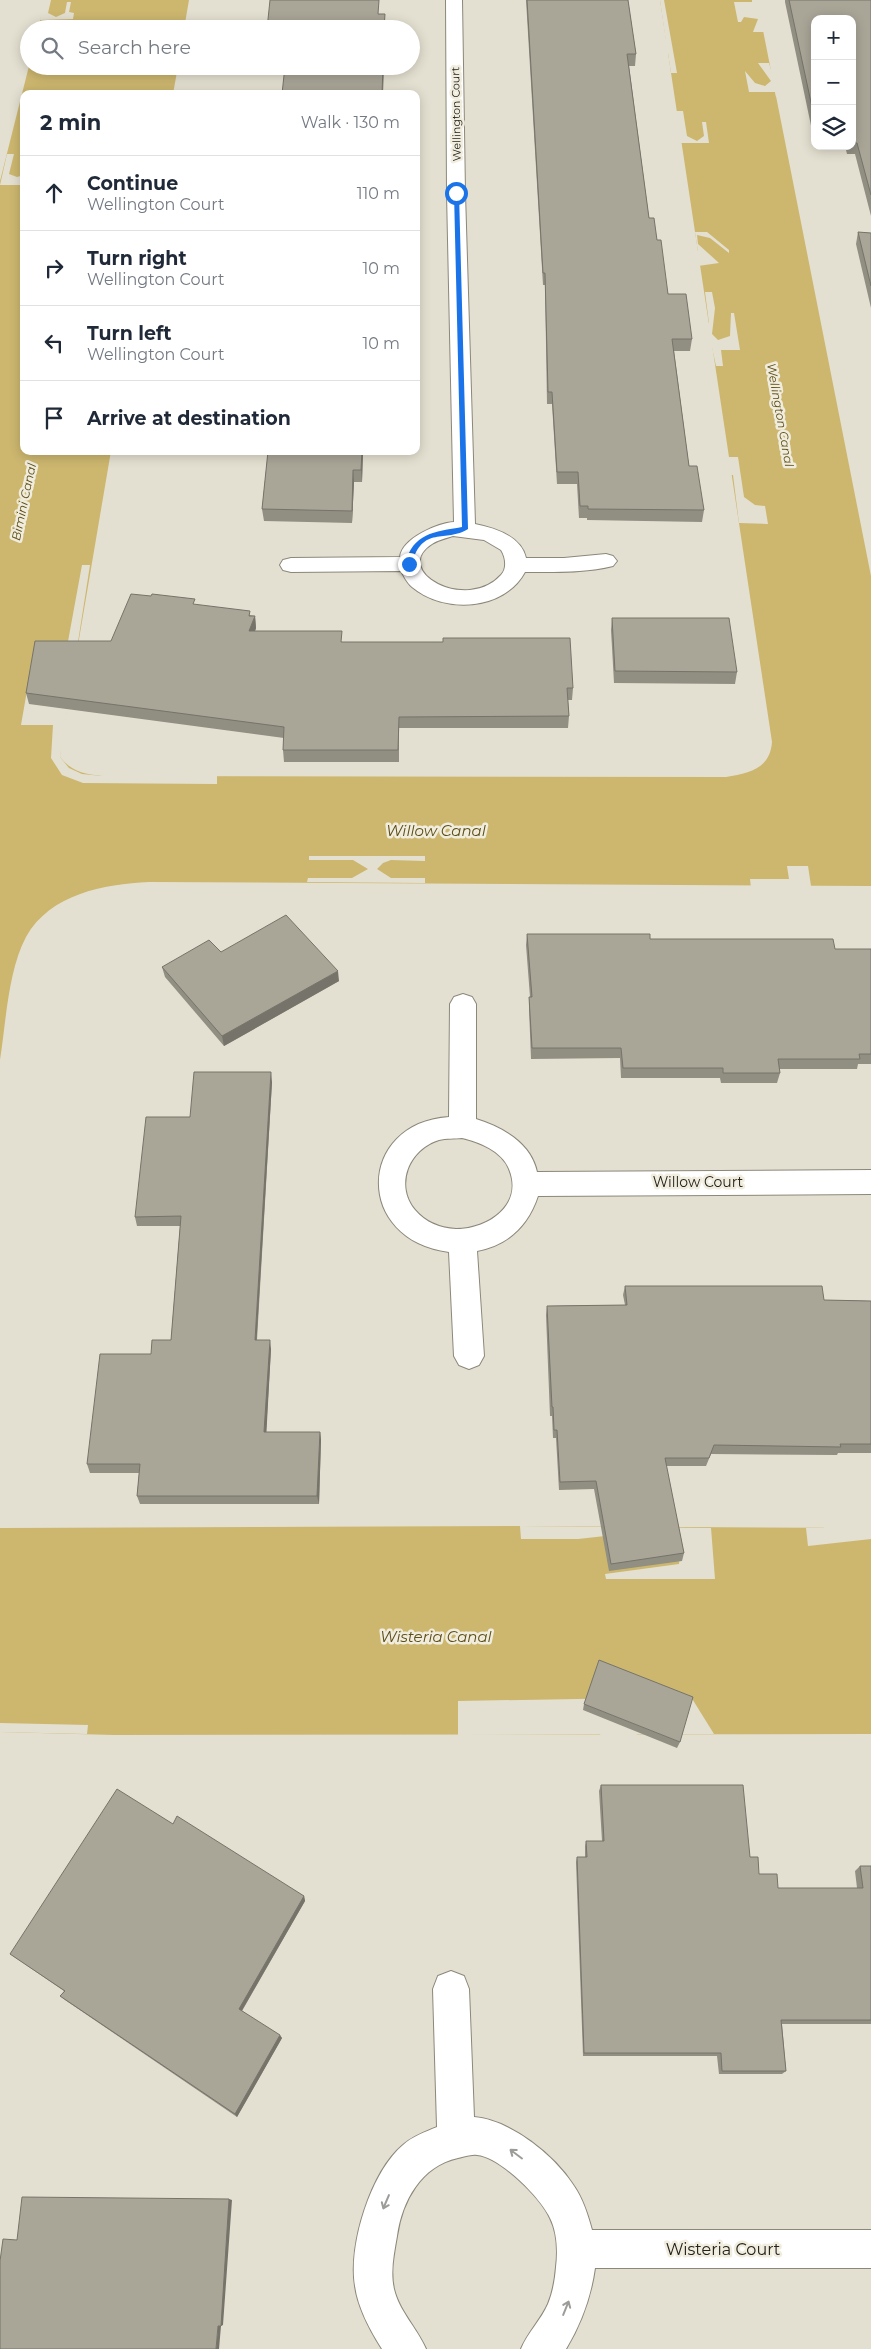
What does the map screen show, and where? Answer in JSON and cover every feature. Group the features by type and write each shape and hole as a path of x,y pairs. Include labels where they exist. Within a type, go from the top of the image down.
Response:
{"street":[{"name":"Wellington Court","path":"454,0 456,193 465,529"},
{"path":"465,529 487,533 501,540 512,550 515,564 513,574 505,584 491,593 473,598 455,598 437,594 422,586 412,576 409,564 412,552 420,542 434,534 465,529"},
{"path":"515,564 564,565 606,562"},
{"path":"291,564 409,564"},
{"path":"462,1127 463,1004"},
{"path":"462,1127 481,1131 498,1139 512,1151 522,1167 526,1184 523,1201 514,1216 501,1229 482,1238 462,1241 429,1236 415,1228 401,1215 392,1199 390,1182 394,1164 404,1149 419,1137 439,1129 462,1127"},
{"name":"Willow Court","path":"526,1184 871,1182"},
{"path":"462,1241 468,1356"},
{"path":"451,1989 456,2140"},
{"path":"406,2349 384,2317 373,2280 380,2217 387,2197 414,2159 433,2146 476,2136 514,2152 551,2187 566,2210 573,2230 575,2249 574,2275 568,2305 552,2337 541,2349"},
{"name":"Wisteria Court","path":"575,2249 871,2249"}],"water":[{"path":"45,0 189,0 186,20 40,20"},
{"path":"660,0 757,0 871,576 871,886 149,882 114,885 80,894 64,901 36,922 26,937 11,981 0,1060 0,181 20,102 20,455 110,455 61,745 60,757 69,766 79,771 102,776 726,777 743,774 763,764 770,751 772,742"},
{"path":"27,75 176,75 174,90 23,90"},
{"name":"Wisteria Canal","path":"520,1526 871,1528 871,1734 114,1735 0,1732 0,1528"}],"pier":[{"path":"42,0 51,0 48,13 56,17 65,13 67,2 71,2 69,12 74,13 73,19 40,20"},
{"path":"660,0 664,0 677,73 671,73 668,53 665,53 664,42 666,42"},
{"path":"752,0 759,0 766,32 753,32 758,19 744,17 741,22 738,22 734,2 752,2"},
{"path":"758,63 769,63 779,97 776,97 775,92 749,92 745,71 755,83 765,86 771,81"},
{"path":"674,111 683,111 687,136 697,141 704,136 702,122 706,122 709,143 681,143"},
{"path":"7,154 14,154 9,174 20,176 20,185 0,185"},
{"path":"695,232 707,232 729,250 729,253 710,238 697,235 698,244 719,263 698,266"},
{"path":"705,292 712,292 715,308 712,334 718,340 730,336 731,313 734,313 740,350 721,350 723,366 716,366 707,324 709,323"},
{"path":"727,457 738,457 744,497 755,505 765,506 768,524 739,523 733,475 730,475"},
{"path":"82,565 90,565 60,757 69,768 82,774 102,776 217,776 217,784 83,783 62,775 51,758 53,725 21,725 28,685 60,685"},
{"path":"309,856 425,856 425,861 391,860 383,863 377,869 391,878 425,878 425,883 307,882 308,878 352,878 368,869 353,860 309,860"},
{"path":"787,866 808,866 811,886 751,888 750,879 789,879"},
{"path":"824,1525 871,1525 871,1539 808,1546 806,1528 824,1528"},
{"path":"520,1526 711,1528 715,1579 606,1579 605,1574 679,1564 681,1544 668,1529 578,1539 521,1539"},
{"path":"691,1697 714,1734 637,1734 636,1737 601,1737 600,1734 458,1735 458,1701"},
{"path":"0,1723 88,1725 87,1734 0,1732"}],"building":[{"path":"270,0 379,0 378,14 385,14 385,20 268,20"},
{"path":"527,0 628,0 636,54 627,54 649,218 654,218 657,240 661,240 668,294 686,294 692,339 672,339 689,466 697,466 704,510 588,509 588,506 580,506 578,472 557,472 552,392 548,392 545,273 543,273"},
{"path":"789,0 871,0 871,195 856,143 856,15 811,15 811,102"},
{"path":"284,75 383,75 382,90 282,90"},
{"path":"858,232 871,233 871,286"},
{"path":"268,455 362,455 361,470 353,470 352,511 262,509"},
{"path":"131,594 151,596 152,594 195,599 193,604 250,611 249,616 255,616 249,631 342,631 341,642 443,642 443,638 570,638 573,688 567,688 569,716 399,717 398,750 283,750 284,727 26,693 35,641 111,641"},
{"path":"612,618 729,618 737,672 615,671"},
{"path":"286,915 338,971 222,1036 162,967 209,940 221,952"},
{"path":"527,934 650,934 650,939 833,939 835,949 871,949 871,1054 859,1054 860,1059 778,1059 780,1073 723,1073 723,1068 623,1068 621,1048 532,1048 529,997 532,997"},
{"path":"194,1072 271,1072 255,1340 270,1340 264,1432 320,1432 317,1496 137,1496 140,1464 87,1464 100,1354 151,1354 152,1340 171,1340 181,1216 135,1217 146,1117 190,1117"},
{"path":"625,1286 822,1286 824,1300 871,1301 871,1444 840,1444 841,1447 714,1445 709,1458 665,1458 684,1553 611,1564 596,1481 560,1482 557,1430 554,1430 552,1407 547,1306 627,1305"},
{"path":"599,1660 693,1697 680,1742 584,1704"},
{"path":"601,1785 743,1785 750,1857 758,1857 759,1874 777,1874 778,1888 863,1888 860,1866 871,1866 871,2020 781,2020 786,2071 722,2071 721,2053 584,2053 577,1857 587,1857 586,1841 604,1841"},
{"path":"117,1789 173,1824 177,1816 304,1896 239,2009 280,2035 235,2114 60,1996 65,1991 10,1954"},
{"path":"22,2197 229,2199 221,2326 218,2326 216,2349 0,2349 0,2261 3,2239 17,2240"}],"route":[{"path":"409,564 412,552 420,542 434,534 465,529 456,193"}],"water label":[{"name":"Wellington Canal","path":"780,415"},
{"name":"Bimini Canal","path":"24,502"},
{"name":"Willow Canal","path":"436,831"}]}
